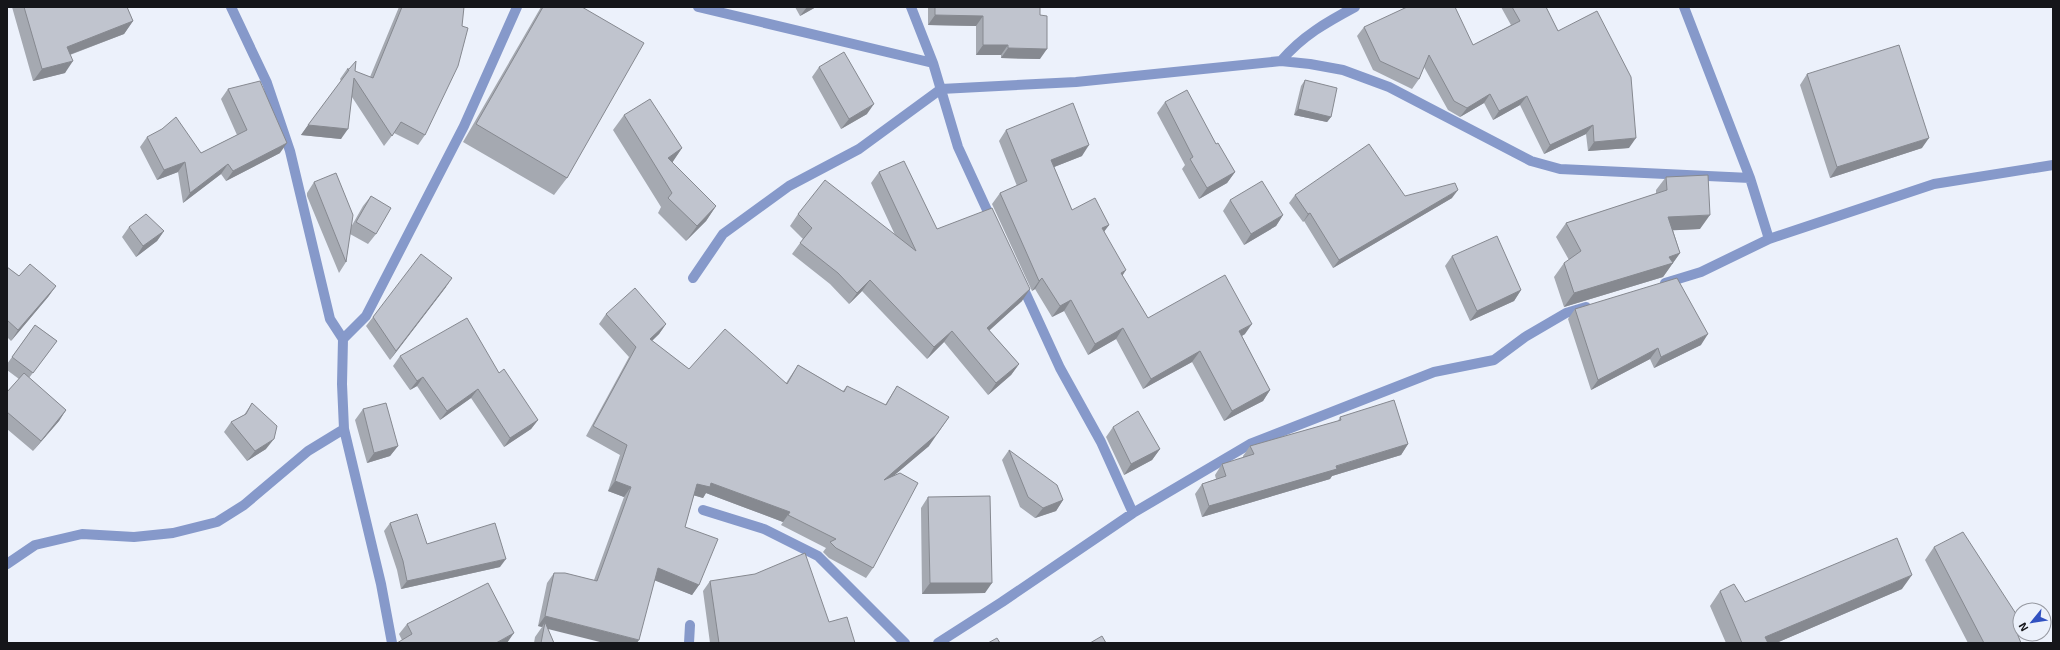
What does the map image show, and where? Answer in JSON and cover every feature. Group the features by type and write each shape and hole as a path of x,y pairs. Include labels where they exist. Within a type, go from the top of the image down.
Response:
{"street":[{"path":"232,7 267,82 285,136 330,319 343,339 342,384 344,429 381,584 392,643"},
{"path":"343,339 355,328 369,309 464,126 517,7"},
{"path":"698,7 933,63"},
{"path":"911,7 933,63 958,147 997,232"},
{"path":"1281,61 1294,45 1315,29 1355,7"},
{"path":"1684,7 1750,178 1769,239"},
{"path":"693,278 723,234 789,186 859,149 941,89 1076,82 1281,61 1343,70 1389,87 1532,161 1560,169 1750,178"},
{"path":"1656,286 1701,272 1769,239 1934,184 2053,165"},
{"path":"1017,275 1060,368 1101,442 1133,513"},
{"path":"938,643 1002,602 1133,513 1250,444 1434,372 1494,360 1525,337 1566,313 1596,304"},
{"path":"7,564 35,545 82,534 134,536 174,533 217,522 244,505 308,451 344,429"},
{"path":"703,510 764,529 818,556 905,643"},
{"path":"689,643 690,625"}],"building":[{"path":"24,7 127,7 133,21 67,47 73,61 42,69"},
{"path":"402,7 464,7 462,26 468,28 458,66 425,135 401,122 392,136 354,78 348,129 308,125 349,70 347,69 349,69 356,61 355,71 373,78"},
{"path":"543,7 582,7 644,43 567,178 476,124"},
{"path":"935,7 1040,7 1040,15 1047,16 1047,49 1008,48 1008,45 983,45 983,16 935,15"},
{"path":"1407,7 1455,7 1473,45 1520,21 1512,7 1546,7 1558,31 1597,11 1631,77 1636,138 1594,142 1593,125 1550,145 1527,96 1499,111 1490,94 1467,108 1454,101 1429,55 1419,79 1380,61 1364,27"},
{"path":"1899,45 1929,138 1837,167 1807,74"},
{"path":"844,52 874,104 849,119 819,67"},
{"path":"1305,80 1337,88 1331,117 1298,109"},
{"path":"260,81 287,143 233,171 228,164 190,193 185,162 164,170 147,137 162,129 176,117 201,153 247,130 228,89"},
{"path":"1187,90 1216,144 1218,143 1235,172 1207,188 1190,159 1193,157 1165,102"},
{"path":"650,99 682,148 668,158 716,206 697,226 668,198 672,193 624,115"},
{"path":"1073,103 1089,145 1051,160 1072,210 1095,198 1109,225 1102,228 1126,270 1121,273 1148,318 1225,275 1252,324 1239,331 1270,390 1232,411 1200,351 1151,379 1123,328 1095,344 1071,300 1060,306 1042,278 1039,281 1000,193 1027,181 1006,130"},
{"path":"1369,144 1405,196 1455,183 1458,190 1339,260 1310,213 1308,214 1295,195"},
{"path":"904,161 937,229 992,208 1030,289 987,328 1019,364 996,383 952,331 934,347 870,280 857,293 838,273 800,243 812,228 798,214 825,180 916,251 879,172"},
{"path":"336,173 353,215 346,262 314,182"},
{"path":"1708,175 1710,215 1668,217 1680,253 1669,257 1673,263 1574,293 1564,263 1581,251 1566,223 1667,190 1666,177"},
{"path":"1262,181 1283,215 1251,234 1230,200"},
{"path":"371,196 391,208 376,234 356,222"},
{"path":"146,214 164,231 143,246 129,227"},
{"path":"1497,236 1521,290 1477,311 1452,256"},
{"path":"421,254 452,278 396,351 373,317"},
{"path":"30,264 56,286 18,330 7,320 7,267 19,276"},
{"path":"1677,278 1708,334 1661,357 1658,348 1598,380 1575,309"},
{"path":"635,288 666,324 650,339 689,369 725,329 787,384 798,365 844,392 847,386 886,405 897,386 949,417 936,435 884,480 900,473 918,483 873,568 836,548 830,542 836,539 788,515 790,512 711,483 710,487 697,484 685,527 718,539 699,585 658,568 639,640 545,616 554,573 565,573 597,581 631,487 615,481 627,445 593,426 636,347 606,314"},
{"path":"467,318 499,373 504,369 538,420 510,438 478,389 447,411 423,377 417,381 400,356"},
{"path":"35,325 57,341 33,373 12,357"},
{"path":"24,373 66,410 41,441 7,412 7,392"},
{"path":"1394,400 1408,444 1336,466 1337,469 1209,506 1202,484 1226,476 1222,464 1254,454 1250,446 1341,420 1340,417"},
{"path":"252,403 277,426 274,439 255,451 231,422 246,414"},
{"path":"386,403 398,446 374,453 363,409"},
{"path":"1138,411 1160,449 1131,464 1113,427"},
{"path":"1009,450 1057,485 1063,500 1043,508 1028,497"},
{"path":"990,496 992,583 930,583 928,497"},
{"path":"417,514 427,544 495,523 506,559 407,581 403,561 390,523"},
{"path":"1963,532 2012,608 2012,642 2021,643 1984,643 1934,547"},
{"path":"1897,538 1912,575 1765,637 1768,643 1742,643 1720,591 1734,584 1745,602"},
{"path":"805,553 829,622 847,617 855,643 719,643 710,581 755,574"},
{"path":"488,583 514,633 496,643 397,643 412,634 407,624"},
{"path":"545,622 554,643 541,643"},
{"path":"1102,636 1106,643 1090,643"},
{"path":"997,638 1000,643 988,643"}]}
